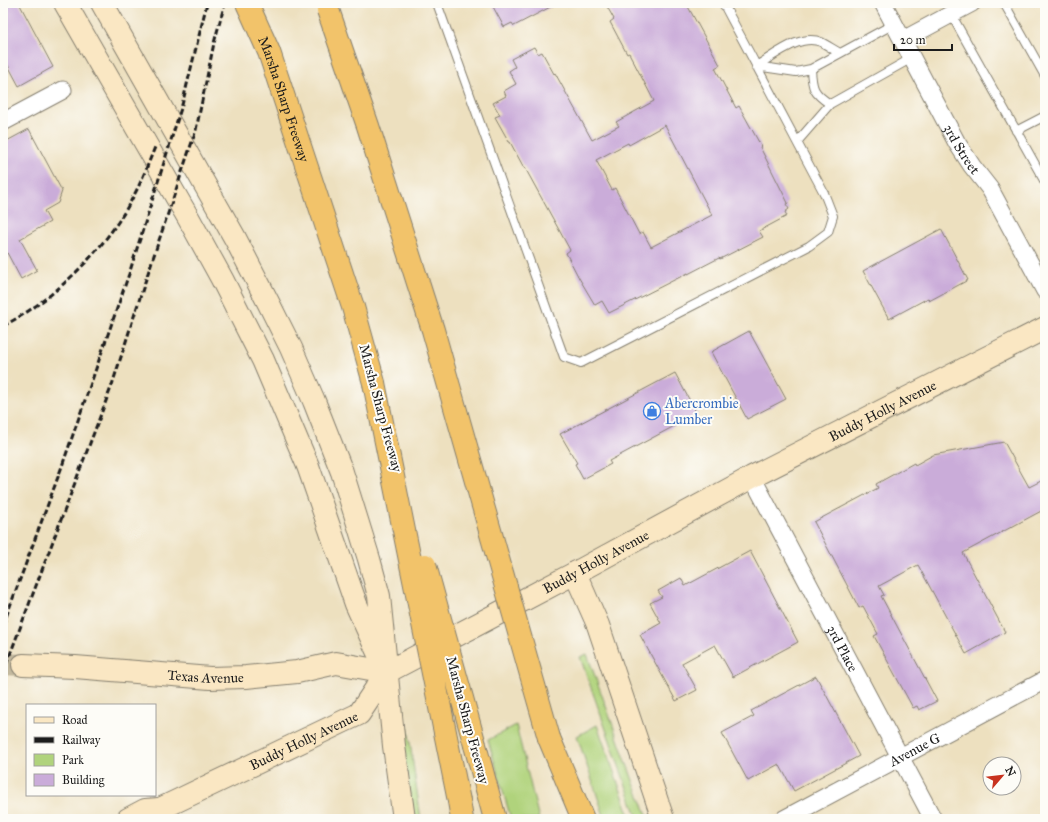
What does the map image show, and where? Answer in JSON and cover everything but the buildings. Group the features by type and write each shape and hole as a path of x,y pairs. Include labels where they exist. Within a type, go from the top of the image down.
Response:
{"highway":[{"name":"Marsha Sharp Freeway","path":"247,3 269,52 353,307 495,819"},
{"path":"326,6 368,126 433,330 549,738 568,819"},
{"path":"374,382 460,810"},
{"path":"549,738 583,819"}],"main road":[{"path":"65,3 189,219 257,347 308,466 356,604 387,672"},
{"path":"102,3 235,238 291,348 342,472 379,596 394,746 404,819"},
{"name":"Buddy Holly Avenue","path":"128,819 146,810 156,814 359,714 387,672 575,573 752,477 1045,328"},
{"path":"575,573 598,625 663,819"},
{"name":"Texas Avenue","path":"23,665 210,678 246,677 297,672 336,663 387,672"}],"street":[{"name":"3rd Street","path":"883,3 957,143 972,166 990,189 1045,291"},
{"path":"903,40 972,3"},
{"path":"3,122 63,90"},
{"name":"3rd Place","path":"752,477 933,819"},
{"name":"Avenue G","path":"784,819 1045,680"}],"lane":[{"path":"437,3 564,357 581,363 809,246 828,232 833,216 824,193 723,3"},
{"path":"1004,3 1045,76"},
{"path":"951,14 1045,182"},
{"path":"756,66 796,72 811,69 894,24"},
{"path":"756,66 796,42 809,39 820,42 840,53"},
{"path":"797,142 830,104 912,58"},
{"path":"811,69 812,85 819,97 830,104"},
{"path":"1016,131 1045,116"}],"green space":[{"path":"587,654 635,786 649,819 638,819 580,657"},
{"path":"516,725 539,819 511,819 488,740"},
{"path":"597,725 631,819 605,819 577,736"},
{"path":"408,728 421,819 413,819 401,729"}],"tunnel":[{"path":"3,664 23,665"}],"railway":[{"path":"3,625 61,469 129,274 182,105 207,3"},
{"path":"3,673 112,385 196,130 214,43 225,3"},
{"path":"3,326 22,315 60,287 94,254 109,235 133,197 155,147"}],"place":[{"name":"Abercrombie Lumber","path":"652,411"}]}
